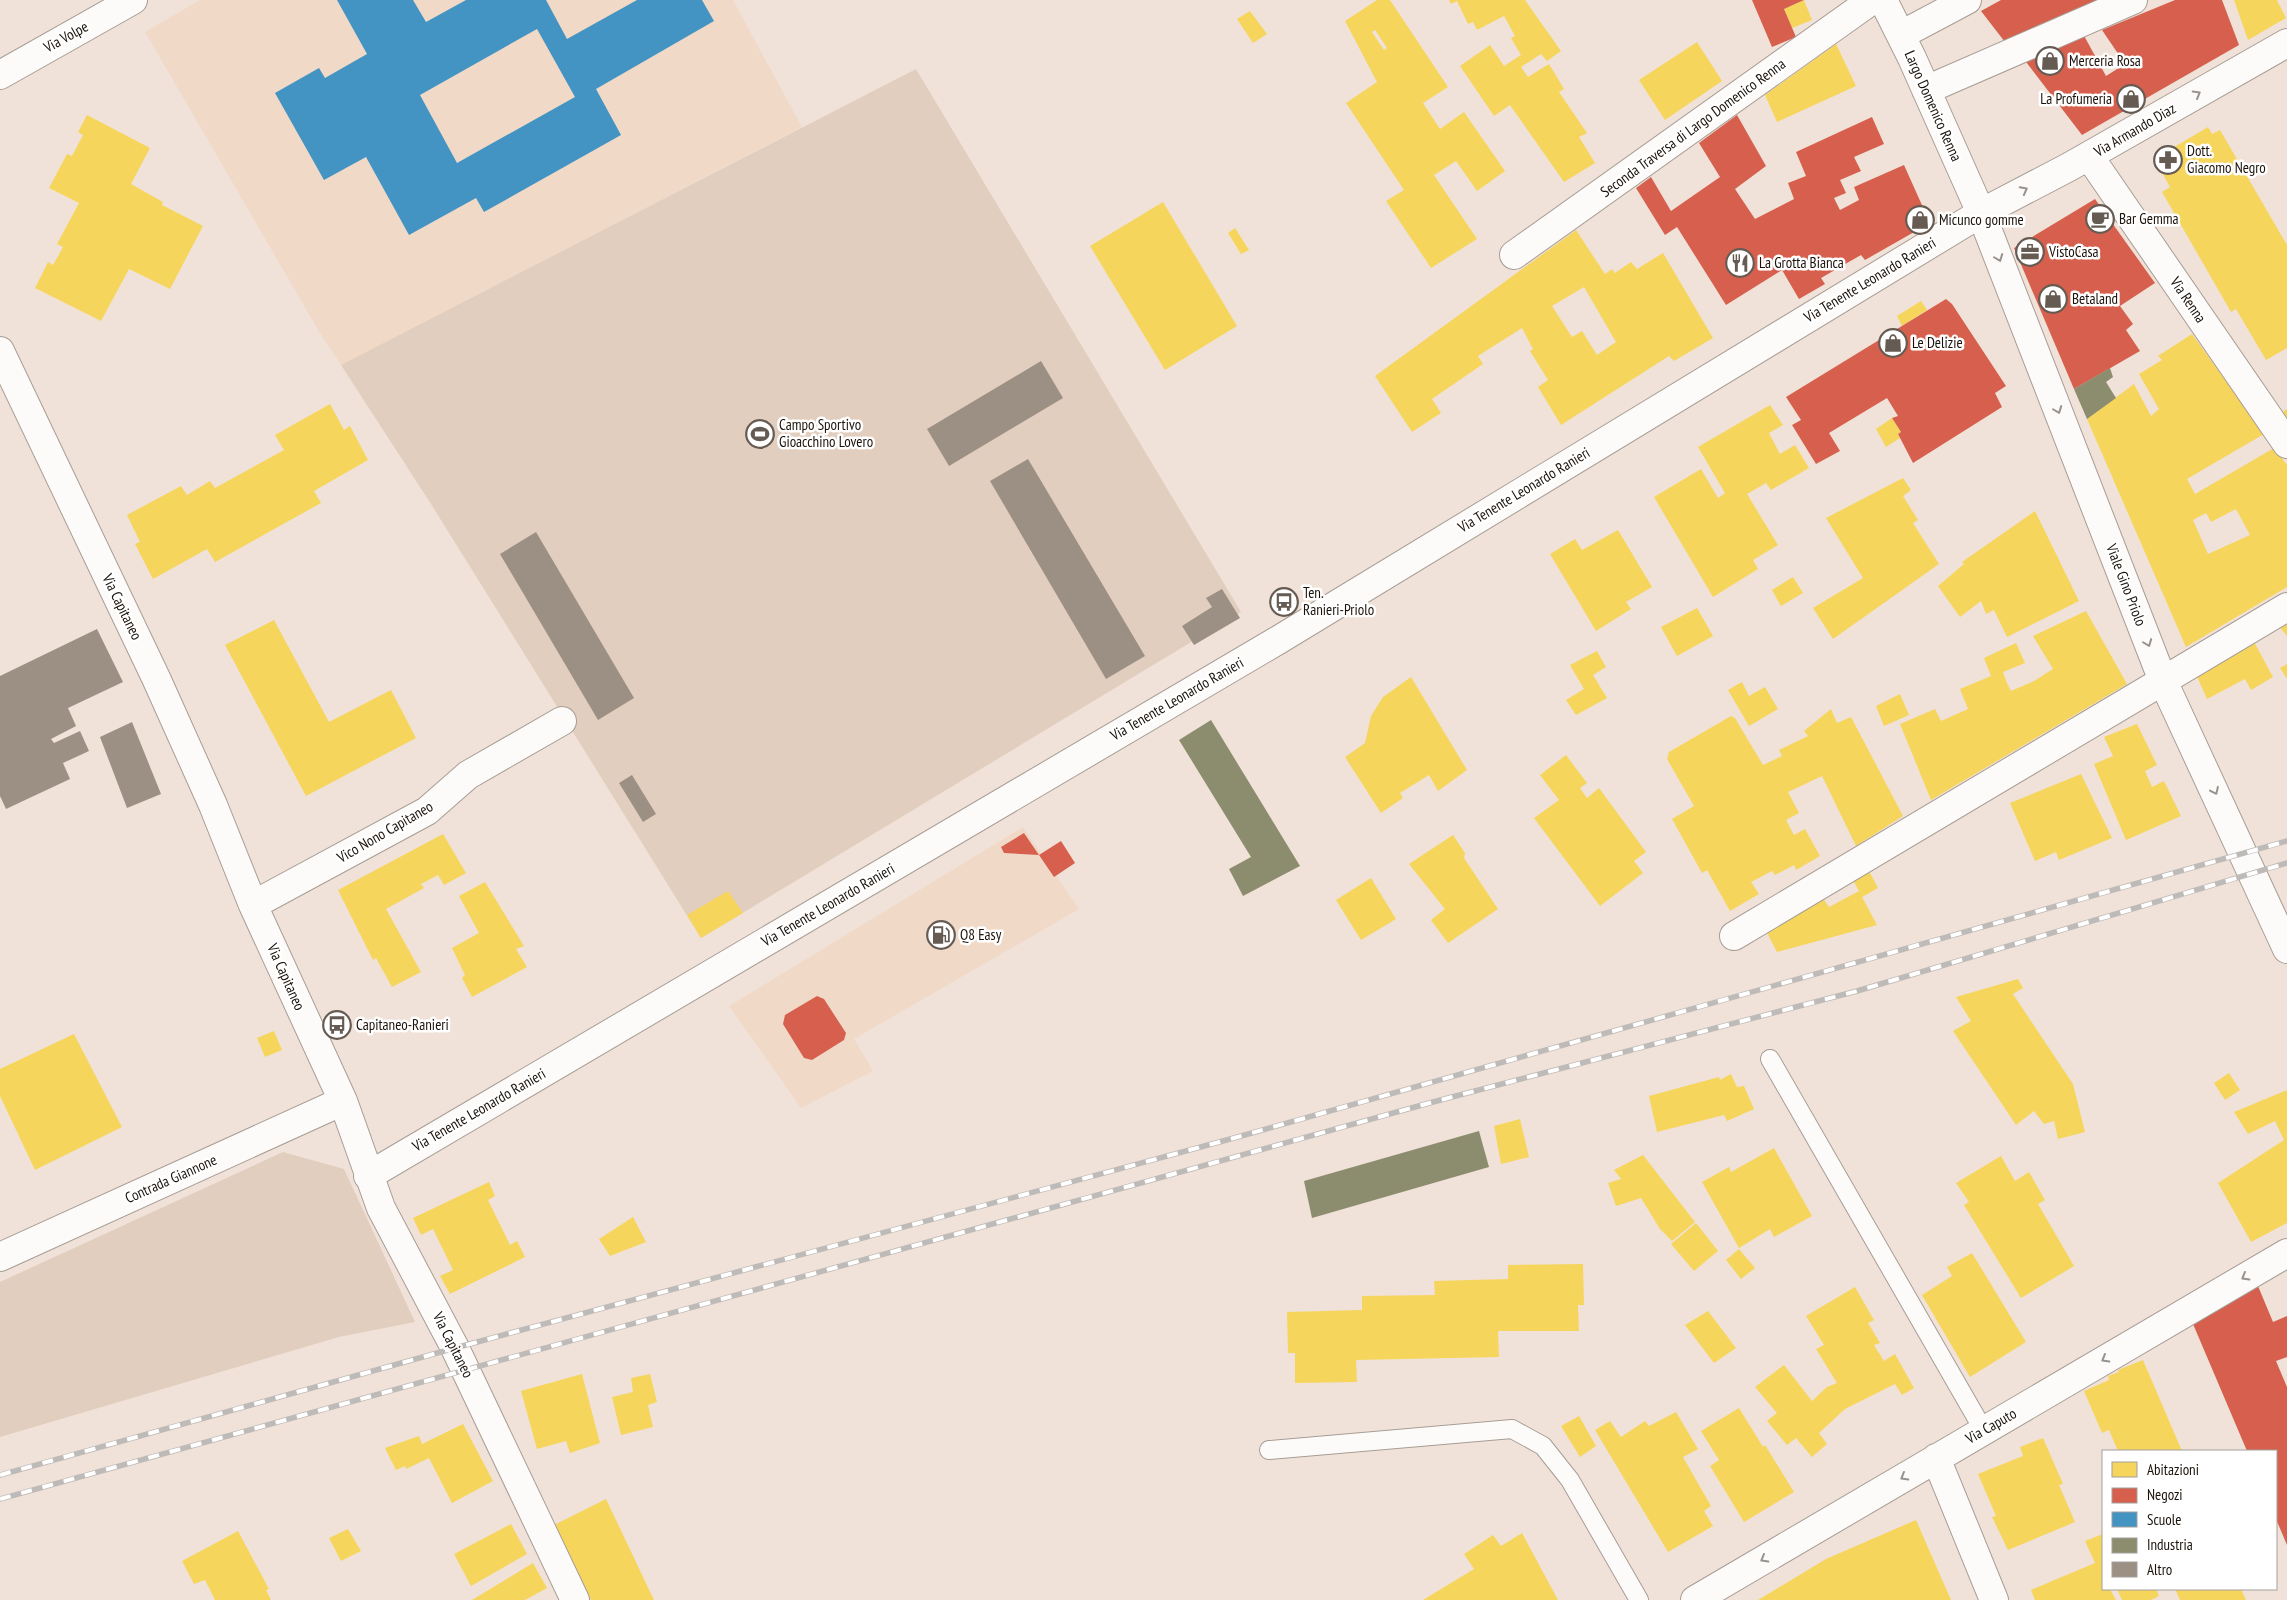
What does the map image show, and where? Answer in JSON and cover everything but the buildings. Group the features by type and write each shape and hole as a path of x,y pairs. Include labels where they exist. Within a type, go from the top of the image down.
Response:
{"street":[{"name":"Via Volpe","path":"0,75 133,0"},
{"name":"Seconda Traversa di Largo Domenico Renna","path":"1514,255 1872,0"},
{"name":"Largo Domenico Renna","path":"1883,0 1901,35 1981,213"},
{"path":"1901,35 1967,0"},
{"path":"1926,90 2133,0"},
{"name":"Via Armando Diaz","path":"1981,213 2089,156 2287,43"},
{"name":"Via Renna","path":"2089,156 2287,444"},
{"name":"Viale Gino Priolo","path":"1981,213 2163,681 2287,949"},
{"name":"Via Tenente Leonardo Ranieri","path":"368,1176 1280,639 1981,213"},
{"name":"Via Capitaneo","path":"0,351 156,678 213,805 253,905 342,1101 381,1208 455,1348 575,1600"},
{"path":"1734,936 2287,607"},
{"name":"Vico Nono Capitaneo","path":"253,905 427,811 468,774 562,721"},
{"name":"Contrada Giannone","path":"0,1257 342,1101"},
{"name":"Via Caputo","path":"1695,1600 2287,1253"},
{"path":"1936,1458 1994,1600"}],"lane":[{"path":"1770,1059 1984,1430"},
{"path":"1269,1450 1512,1429 1543,1446 1570,1480 1639,1600"}],"shaded area":[{"path":"200,0 733,0 802,127 342,366 321,335 145,32"},
{"name":"Campo Sportivo Gioacchino Lovero","path":"916,69 1241,612 701,938 431,504 341,365"},
{"name":"Q8 Easy","path":"1023,827 1079,909 854,1039 873,1071 801,1108 729,1006"},
{"path":"283,1152 344,1169 415,1322 339,1337 0,1437 0,1282"}],"railway":[{"path":"0,1475 455,1348 1234,1138 2287,841"},
{"path":"0,1499 1433,1102 1857,991 2287,863"}],"place":[{"name":"Merceria Rosa","path":"2050,61"},
{"name":"La Profumeria","path":"2131,99"},
{"name":"Dott. Giacomo Negro","path":"2168,160"},
{"name":"Bar Gemma","path":"2100,219"},
{"name":"Micunco gomme","path":"1920,220"},
{"name":"VistoCasa","path":"2030,252"},
{"name":"La Grotta Bianca","path":"1740,263"},
{"name":"Betaland","path":"2053,299"},
{"name":"Le Delizie","path":"1893,343"},
{"name":"Campo Sportivo Gioacchino Lovero","path":"760,434"},
{"name":"Ten. Ranieri-Priolo","path":"1284,602"},
{"name":"Q8 Easy","path":"941,935"},
{"name":"Capitaneo-Ranieri","path":"337,1025"}]}
